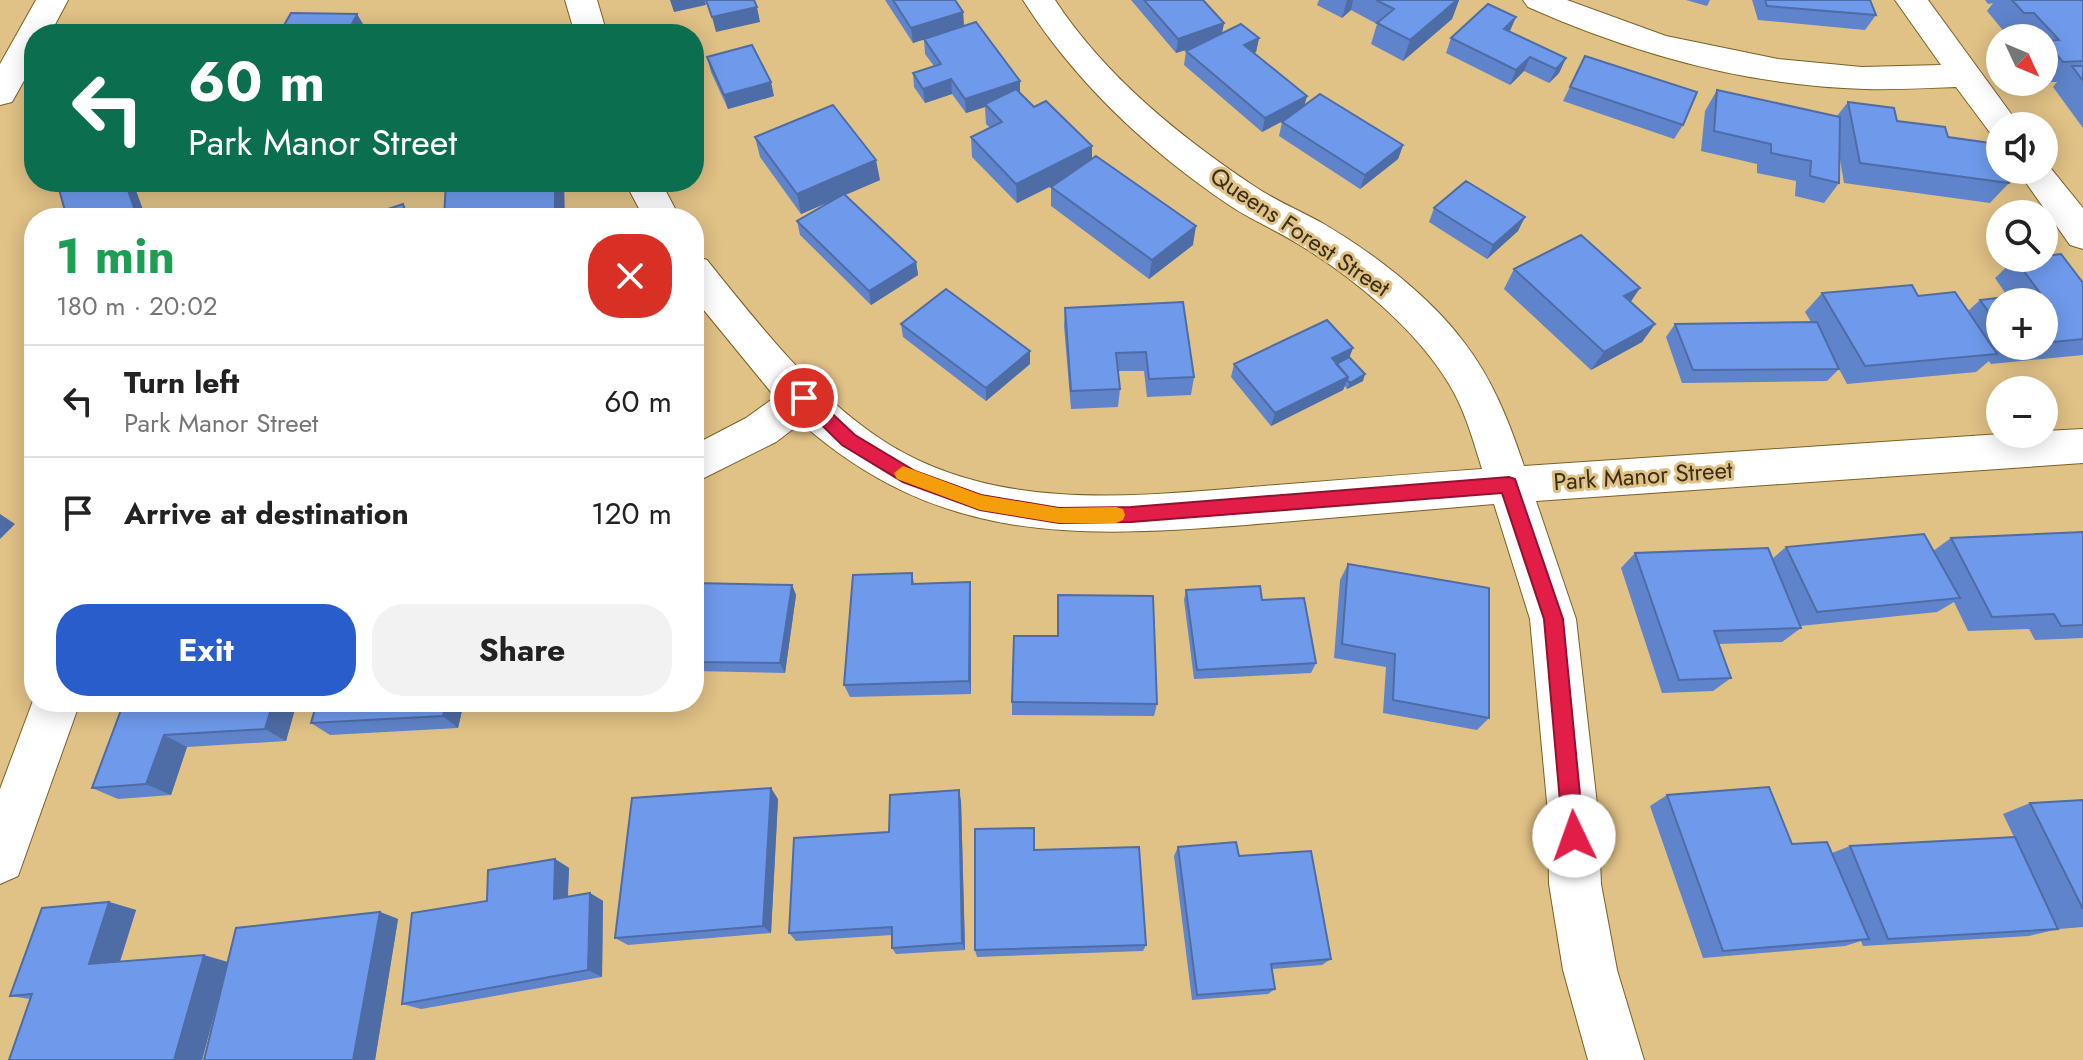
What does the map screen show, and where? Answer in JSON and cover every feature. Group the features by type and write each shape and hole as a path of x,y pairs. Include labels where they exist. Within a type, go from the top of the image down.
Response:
{"street":[{"path":"39,24 52,0"},
{"path":"581,0 588,24"},
{"name":"Queens Forest Street","path":"1039,0 1057,28 1112,89 1165,139 1243,197 1313,235 1384,285 1447,349 1465,375 1487,418 1553,619 1573,813 1575,884 1590,970 1616,1060"},
{"path":"1539,0 1658,45 1761,68 1865,78 1965,75"},
{"path":"1911,0 1993,112"},
{"path":"0,94 24,51"},
{"path":"2045,184 2083,235"},
{"name":"Park Manor Street","path":"704,283 759,353 848,440 909,477 980,503 1059,516 1131,515 1509,485 2083,446"},
{"path":"704,460 761,430 804,398"},
{"path":"0,858 52,712"}],"building":[{"path":"706,0 754,0 757,7 712,17"},
{"path":"893,0 955,0 963,12 911,28"},
{"path":"1144,0 1203,0 1224,23 1178,39"},
{"path":"1376,0 1457,0 1410,40 1377,23 1394,9"},
{"path":"1765,0 1870,0 1876,15 1767,6"},
{"path":"2012,0 2083,0 2083,61 2063,62 2058,56 2058,24 2044,24 2034,13 2024,13"},
{"path":"1488,4 1516,17 1504,29 1566,58 1556,69 1530,57 1516,70 1451,38"},
{"path":"291,13 357,14 352,24 285,24"},
{"path":"976,22 1020,81 965,99 951,79 923,89 913,73 941,64 924,39"},
{"path":"1241,24 1259,38 1244,45 1307,96 1265,118 1186,51"},
{"path":"752,45 771,82 724,95 707,57"},
{"path":"1585,56 1697,92 1683,125 1570,87"},
{"path":"2072,66 2083,66 2083,81"},
{"path":"1016,89 1034,107 1046,101 1092,146 1016,184 971,137 1002,122 985,104"},
{"path":"1717,90 1840,117 1839,183 1810,176 1811,161 1771,153 1771,144 1714,131"},
{"path":"1320,94 1403,145 1365,175 1282,122"},
{"path":"1848,102 1894,108 1897,121 1945,127 1948,137 1986,142 1986,180 1860,163"},
{"path":"833,105 876,160 797,194 755,137"},
{"path":"1096,156 1196,226 1152,260 1051,187"},
{"path":"1466,181 1525,217 1493,245 1434,208"},
{"path":"60,192 129,192 134,208 64,208"},
{"path":"445,192 555,192 555,208 445,208"},
{"path":"844,194 916,262 869,291 797,221"},
{"path":"1581,235 1640,288 1624,296 1655,324 1604,352 1514,269"},
{"path":"2058,254 2061,254 2083,283 2083,339 2058,342 2058,288 2036,288 2025,272 2058,272"},
{"path":"1912,285 1918,296 1955,292 1986,338 1986,355 1865,366 1822,293"},
{"path":"946,289 1030,351 986,388 901,324"},
{"path":"1183,302 1194,377 1149,379 1146,352 1116,353 1120,389 1071,391 1065,308"},
{"path":"1327,320 1353,348 1332,358 1348,377 1275,413 1234,364"},
{"path":"1817,322 1839,369 1693,370 1675,324"},
{"path":"1349,357 1365,374 1350,383 1336,364"},
{"path":"2083,532 2083,625 2061,626 2054,614 1992,617 1951,538"},
{"path":"1924,534 1960,598 1817,612 1786,547"},
{"path":"1768,548 1801,628 1714,631 1731,678 1679,680 1635,553"},
{"path":"1348,564 1489,588 1489,718 1393,700 1395,654 1342,644"},
{"path":"912,573 912,584 970,582 969,681 844,685 853,575"},
{"path":"704,583 792,585 780,663 704,662"},
{"path":"1260,586 1262,600 1304,598 1316,663 1197,670 1186,590"},
{"path":"1058,595 1153,596 1157,704 1012,702 1014,636 1058,636"},
{"path":"120,712 270,712 265,729 164,735 146,784 92,788"},
{"path":"314,712 444,712 443,716 311,723"},
{"path":"1769,787 1792,844 1827,842 1869,939 1723,951 1667,795"},
{"path":"771,788 763,926 615,938 632,798"},
{"path":"959,790 962,943 892,948 892,927 789,933 794,838 889,832 890,795"},
{"path":"2083,800 2083,909 2030,803"},
{"path":"1034,828 1034,850 1139,847 1146,945 975,950 975,829"},
{"path":"2015,837 2058,929 1888,939 1850,846"},
{"path":"1236,842 1239,856 1311,851 1331,959 1271,964 1275,989 1197,995 1178,847"},
{"path":"555,859 554,899 590,893 588,970 402,1004 412,913 487,901 488,870"},
{"path":"109,902 89,964 204,955 174,1060 9,1060 32,994 10,996 42,908"},
{"path":"380,912 353,1060 204,1060 236,928"}],"slow traffic":[{"path":"903,473 980,503 1059,516 1116,515"}],"route":[{"path":"804,398 848,440 909,477 980,503 1059,516 1131,515 1509,485 1553,619 1574,836"}]}
